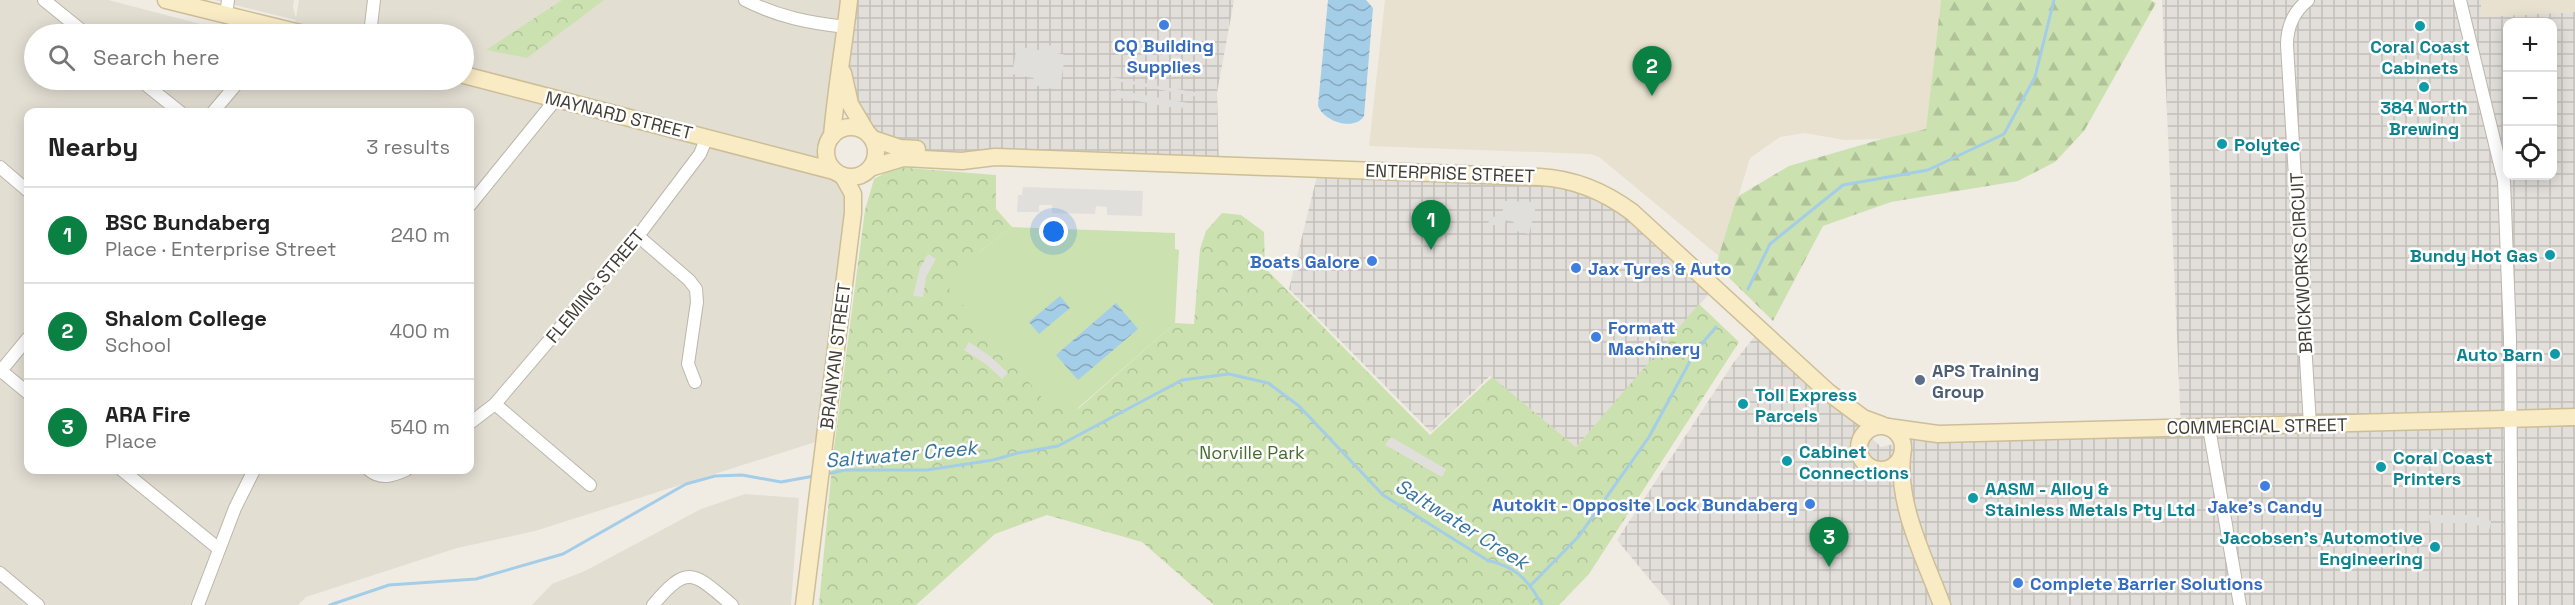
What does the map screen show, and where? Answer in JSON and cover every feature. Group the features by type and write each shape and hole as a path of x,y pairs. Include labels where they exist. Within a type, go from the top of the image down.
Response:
{"street":[{"path":"44,0 74,24"},
{"path":"166,0 227,8 262,24"},
{"path":"371,24 374,0"},
{"path":"745,0 794,20 846,27"},
{"path":"841,66 850,104 877,153 871,169 856,177 839,174 826,157 849,0"},
{"name":"BRICKWORKS CIRCUIT","path":"2308,0 2293,17 2289,26 2287,45 2310,425"},
{"path":"2460,0 2504,181 2512,605"},
{"name":"MAYNARD STREET","path":"474,78 774,154 839,174"},
{"path":"152,90 175,108"},
{"path":"216,108 232,90"},
{"path":"474,200 556,99"},
{"path":"830,139 844,128 859,128 869,135"},
{"name":"ENTERPRISE STREET","path":"869,135 900,148 963,150 995,157"},
{"name":"FLEMING STREET","path":"474,420 495,404 638,236 700,154 707,137"},
{"name":"MAYNARD STREET","path":"774,154 794,155 808,152 830,139"},
{"name":"ENTERPRISE STREET","path":"871,169 903,158 962,161 995,157 1540,177 1571,181 1606,195 1632,212 1828,392 1863,417 1885,426"},
{"path":"0,168 24,188"},
{"name":"BRANYAN STREET","path":"854,213 871,169"},
{"name":"BRANYAN STREET","path":"804,605 854,213 853,194 839,174"},
{"path":"638,236 689,280 696,289 697,302 688,364 695,382"},
{"path":"24,343 0,371 24,390"},
{"name":"ENTERPRISE STREET","path":"1828,392 1851,424 1858,448"},
{"path":"495,404 590,485"},
{"name":"COMMERCIAL STREET","path":"1885,426 1938,434 2575,417"},
{"path":"1909,514 1888,480 1863,462 1858,448 1864,433 1869,429 1885,426 1901,437 1900,473 1909,514 1942,605"},
{"path":"2209,428 2240,605"},
{"name":"COMMERCIAL STREET","path":"1902,455 1913,444 1938,434"},
{"path":"1877,470 1892,468 1902,455"},
{"path":"127,474 219,549"},
{"path":"198,605 235,508 252,474"},
{"path":"375,474 390,477 397,474"},
{"path":"0,573 38,605"},
{"path":"653,605 675,580 688,577 705,582 732,605"}],"shaded area":[{"path":"0,0 108,0 200,24 24,24 24,90 474,90 474,24 293,24 296,20 214,0 294,0 296,18 299,0 850,0 827,150 830,164 849,183 825,439 535,531 457,548 306,597 298,605 0,605"},
{"path":"850,0 1234,0 1217,93 1219,164 899,153 861,135 851,122 845,106"},
{"path":"1385,0 1941,0 1926,129 1882,139 1844,140 1805,133 1780,137 1750,158 1720,257 1599,157 1590,154 1369,146"},
{"path":"2162,0 2482,0 2480,17 2575,12 2575,605 1671,605 1617,540 1734,362 1760,330 1881,447 1938,433 2181,427"},
{"path":"2482,0 2575,0 2575,12 2480,17"},
{"path":"1042,44 1058,47 1057,53 1065,55 1061,82 1055,81 1053,89 1032,85 1034,78 1012,74 1017,47 1040,50"},
{"path":"1111,77 1204,94 1203,98 1110,80"},
{"path":"1117,90 1188,103 1181,109 1110,96"},
{"path":"1319,168 1591,187 1715,287 1576,447 1490,376 1431,432 1289,289"},
{"path":"1023,187 1143,191 1142,216 1107,215 1107,207 1096,206 1095,214 1052,213 1052,205 1039,205 1039,212 1017,212 1018,195 1022,195"},
{"path":"1505,201 1537,202 1529,234 1512,230 1514,222 1506,220 1504,227 1488,224 1490,216 1501,218"},
{"path":"928,254 936,259 926,277 923,297 913,296 920,268"},
{"path":"969,342 990,356 1008,373 1002,379 987,365 964,350"},
{"path":"1391,437 1446,469 1442,477 1385,445"},
{"path":"745,494 799,498 791,605 532,605 552,584 585,571 701,509"},
{"path":"2429,515 2470,515 2491,521 2490,529 2470,523 2430,523"}],"green space":[{"path":"562,0 604,0 527,58 486,50"},
{"path":"1941,0 2150,0 2156,3 2084,131 2055,162 2018,181 1891,202 1823,226 1773,321 1716,265 1737,197 1789,166 1882,139 1926,129"},
{"name":"Norville Park","path":"896,167 996,175 996,209 1012,227 978,253 1078,409 1175,323 1194,324 1200,249 1206,231 1222,213 1241,215 1264,232 1265,268 1430,435 1492,377 1576,447 1699,304 1739,342 1589,574 1559,605 1214,605 1142,542 1047,515 995,534 916,605 819,605 833,456 865,210 874,179"},
{"path":"1012,227 1175,233 1175,249 1179,250 1175,323 1077,409 1050,407 949,289 978,253"}],"water":[{"path":"1328,0 1366,0 1373,8 1364,116 1353,123 1346,124 1332,120 1325,116 1318,105"},
{"path":"1060,296 1070,308 1039,334 1029,322"},
{"path":"1116,303 1138,329 1078,380 1056,355"}],"waterway":[{"path":"1748,289 1770,244 1843,185 1928,170 2004,134 2035,77 2054,0"},
{"path":"1531,585 1579,536 1649,437 1695,352 1716,327"},
{"name":"Saltwater Creek","path":"827,474 845,470 927,470 993,460 1058,446 1182,380 1229,374 1268,383 1299,406 1383,495 1487,560 1513,570 1532,588 1542,605"},
{"name":"Saltwater Creek","path":"330,605 389,585 476,579 563,554 686,484 715,476 742,475 781,482 814,476"}],"place":[{"name":"CQ Building Supplies","path":"1164,25"},
{"name":"Coral Coast Cabinets","path":"2420,26"},
{"name":"384 North Brewing","path":"2424,87"},
{"name":"Shalom College","path":"1652,96"},
{"name":"Polytec","path":"2222,144"},
{"name":"BSC Bundaberg","path":"1431,250"},
{"name":"Bundy Hot Gas","path":"2550,255"},
{"name":"Boats Galore","path":"1372,261"},
{"name":"Jax Tyres & Auto","path":"1576,268"},
{"name":"Formatt Machinery","path":"1596,337"},
{"name":"Auto Barn","path":"2555,354"},
{"name":"APS Training Group","path":"1920,380"},
{"name":"Toll Express Parcels","path":"1743,404"},
{"name":"Cabinet Connections","path":"1787,461"},
{"name":"Coral Coast Printers","path":"2381,467"},
{"name":"Jake's Candy","path":"2265,486"},
{"name":"AASM - Alloy & Stainless Metals Pty Ltd","path":"1973,498"},
{"name":"Autokit - Opposite Lock Bundaberg","path":"1810,504"},
{"name":"Jacobsen's Automotive Engineering","path":"2435,547"},
{"name":"ARA Fire","path":"1829,567"},
{"name":"Complete Barrier Solutions","path":"2018,583"}]}
